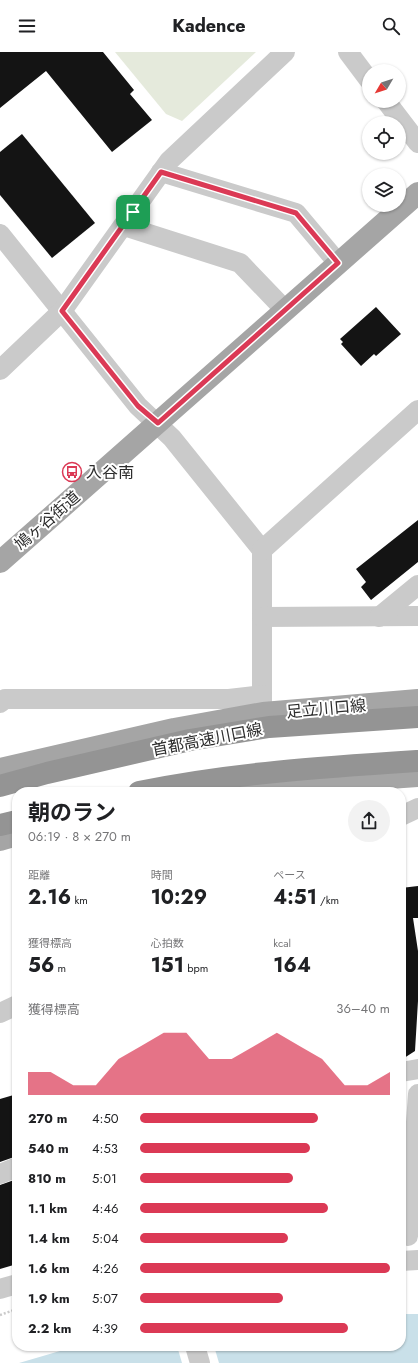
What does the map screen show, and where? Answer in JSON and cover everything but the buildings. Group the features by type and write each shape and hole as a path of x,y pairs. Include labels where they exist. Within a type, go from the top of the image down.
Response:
{"highway":[{"name":"首都高速川口線","path":"0,772 47,773 190,740 269,727 418,717"},
{"path":"165,787 265,773 418,761"},
{"path":"0,825 12,822"}],"main road":[{"name":"鳩ヶ谷街道","path":"0,562 418,193"},
{"name":"足立川口線","path":"0,772 174,729 262,704 418,700"},
{"path":"266,787 418,776"},
{"path":"0,840 12,836"}],"street":[{"path":"0,370 62,311 169,161 285,52"},
{"path":"348,52 362,71"},
{"path":"391,108 418,143"},
{"path":"161,172 296,213 338,263"},
{"path":"124,226 240,263 285,310"},
{"path":"0,234 138,406 158,423 172,438 262,550 262,704 230,699 5,699 0,703"},
{"path":"262,550 418,410"},
{"path":"379,616 418,585"},
{"path":"262,617 418,616"},
{"path":"0,772 12,787"},
{"path":"406,814 418,808"},
{"path":"0,1013 12,1007"},
{"path":"406,1071 418,1069"},
{"path":"409,1236 418,1094"},
{"path":"0,1174 12,1169"},
{"path":"406,1261 418,1260"},
{"path":"0,1289 12,1285"},
{"path":"196,1351 200,1363"}],"path":[{"path":"0,1314 12,1310"}],"shaded area":[{"path":"115,52 256,52 182,121 166,114"}],"water":[{"path":"406,1314 418,1314 418,1363 19,1363 60,1351 406,1351"}],"pier":[{"path":"178,1351 215,1351 219,1363 182,1363"}],"place":[{"name":"入谷南","path":"72,472"}],"route":[{"path":"161,172 296,213 338,263 158,423 138,406 62,311 133,212 161,172"}]}
